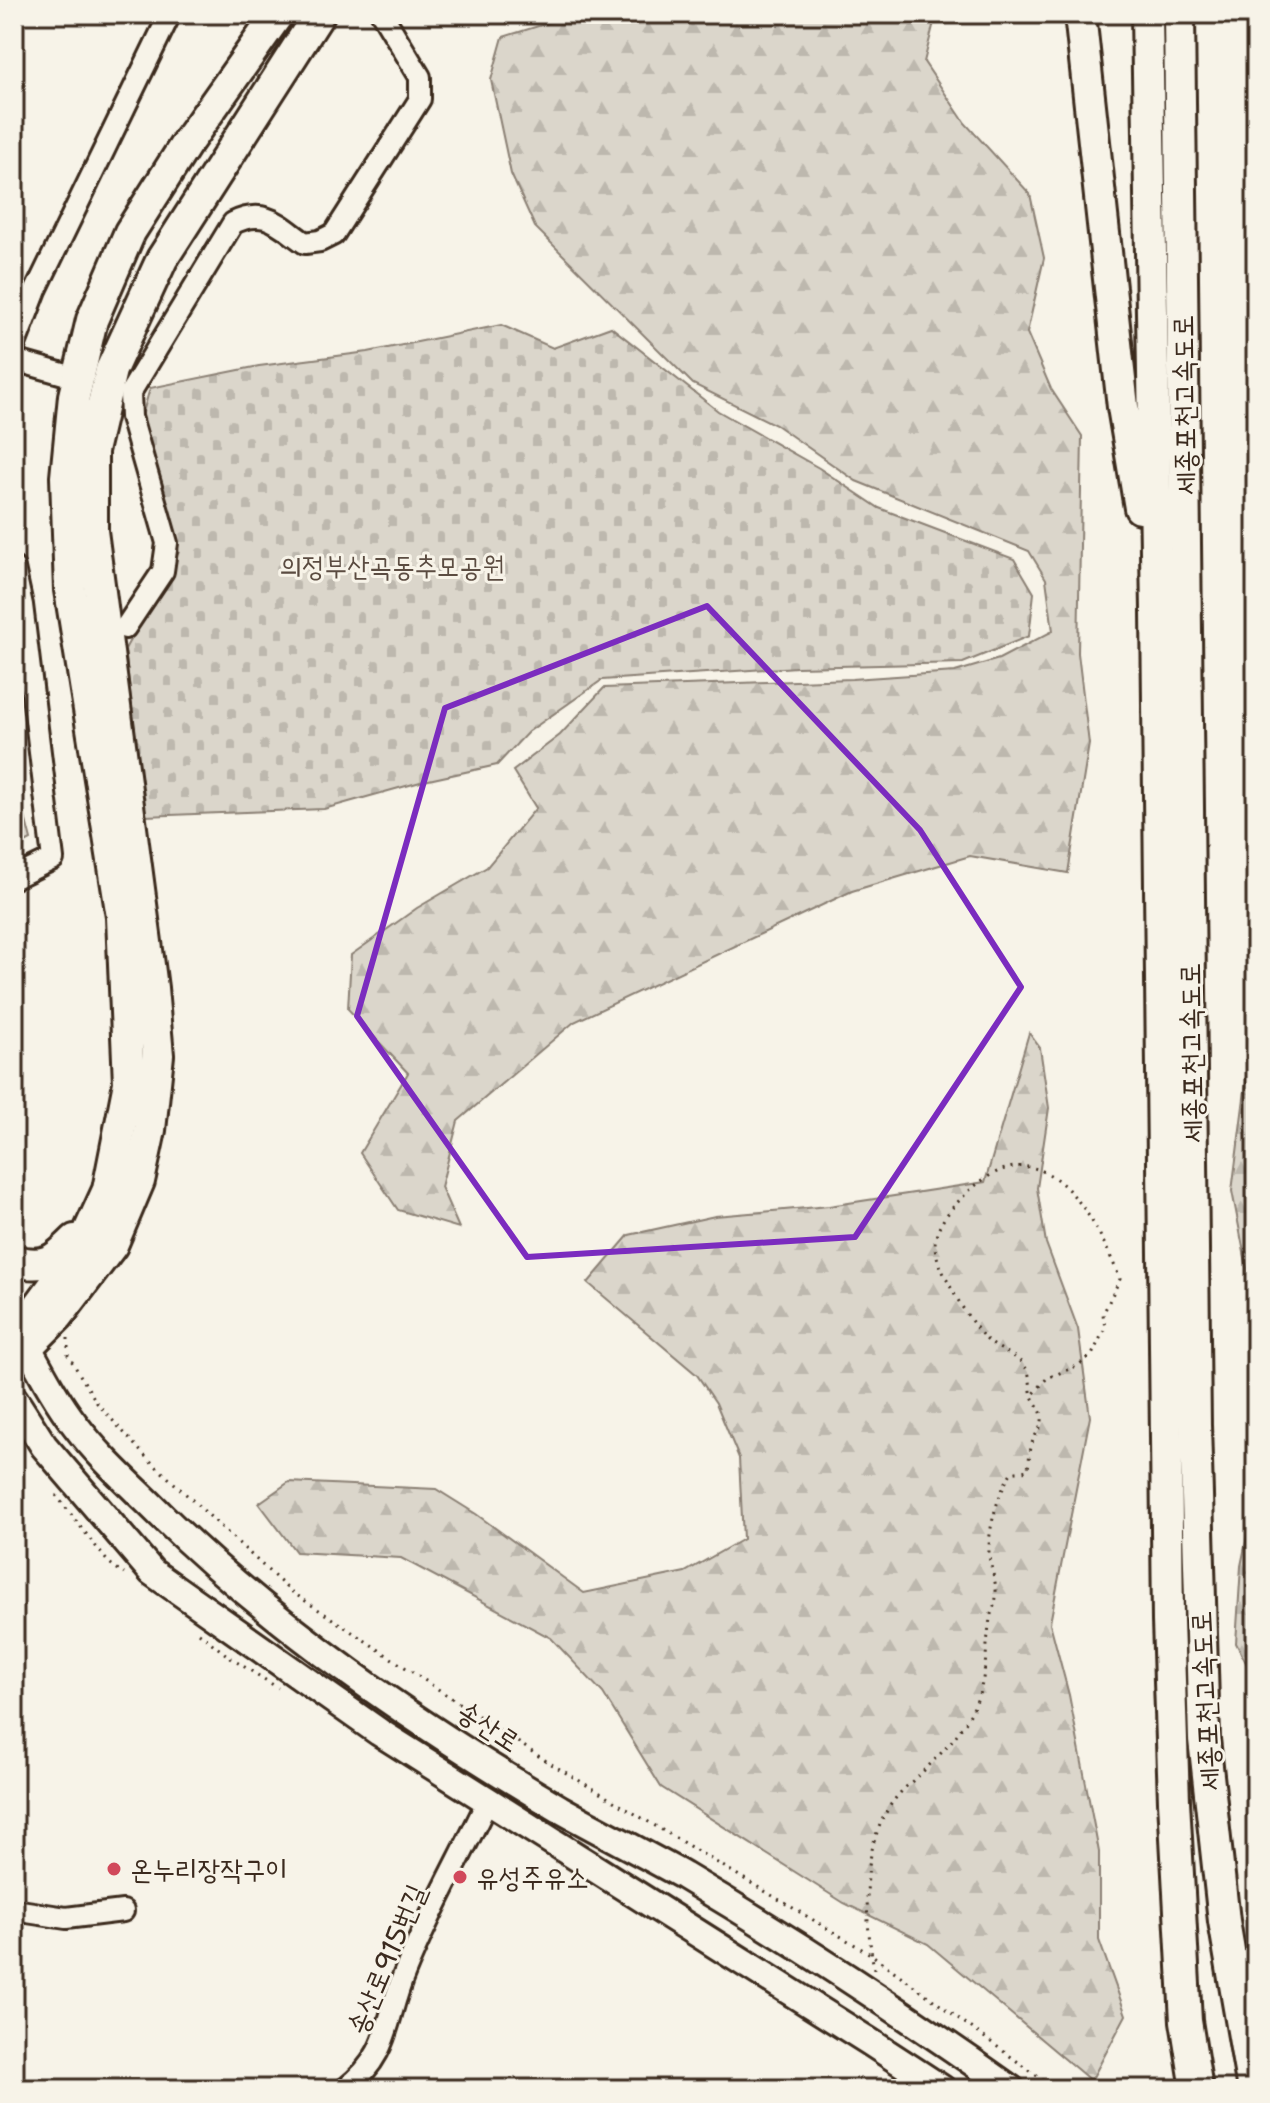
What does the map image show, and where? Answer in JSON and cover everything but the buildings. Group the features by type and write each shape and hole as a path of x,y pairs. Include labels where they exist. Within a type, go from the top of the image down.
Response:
{"highway":[{"path":"19,1344 39,1306 81,1249 108,1190 129,1083 122,917 70,590 66,477 74,396 92,320 130,232 186,144 278,14"},
{"path":"19,1344 55,1319 112,1245 139,1181 150,1130 158,1055 152,988 92,531 92,451 111,370 162,259 319,14"},
{"path":"1080,14 1123,407 1157,611"},
{"name":"세종포천고속도로","path":"1147,14 1168,1621 1186,2021 1197,2089"},
{"name":"세종포천고속도로","path":"1179,14 1195,1425 1203,1723 1224,1921 1252,2081"},
{"path":"1180,95 1199,14"},
{"path":"14,1261 33,1265 53,1261 77,1238 104,1199"}],"main road":[{"name":"송산로","path":"19,1344 77,1428 188,1542 266,1611 486,1764 562,1810 683,1876 1011,2089"},
{"path":"14,1399 44,1446 152,1572 379,1732 942,2089"}],"street":[{"path":"14,347 36,290 170,14"},
{"path":"125,628 163,571 167,543 124,391 233,223 247,216 270,217 305,243 320,241 334,234 420,99 420,77 382,14"},
{"path":"14,360 67,375"},
{"path":"14,568 22,605 53,859 14,878"},
{"name":"송산로915번길","path":"345,2089 359,2079 383,2046 404,1973 488,1800"},
{"path":"14,1910 66,1918 123,1911"}],"path":[{"path":"883,2004 872,1955 866,1893 871,1857 894,1800 924,1772 962,1727 980,1692 996,1597 989,1554 1001,1489 1011,1473 1028,1470 1032,1443 1043,1421 1041,1410 1032,1396 1027,1369 1014,1357 988,1342 979,1332 939,1265 934,1244 947,1215 974,1186 1003,1170 1025,1167 1047,1173 1075,1196 1101,1237 1120,1279 1103,1314 1105,1328 1092,1355 1077,1366 1047,1378 1032,1396"},
{"path":"1249,1218 1256,1222"},
{"path":"55,1319 68,1331 68,1355 97,1403 145,1456 289,1590 543,1759 872,1955 1055,2089"}],"highlighted area":[{"path":"707,606 920,830 1021,987 855,1237 527,1257 357,1016 445,708"}],"green space":[{"path":"577,14 936,14 924,62 965,123 1030,194 1044,258 1027,333 1051,389 1082,436 1078,653 1089,744 1068,873 970,856 852,891 574,1022 458,1121 441,1187 459,1228 398,1210 360,1153 408,1073 348,1009 351,955 417,908 487,867 536,808 513,771 560,735 604,688 955,672 999,659 1053,631 1046,579 1029,551 856,481 776,425 693,384 535,227 511,174 491,80 503,37"},
{"name":"의정부산곡동추모공원","path":"501,325 553,348 611,327 718,411 819,468 879,508 1014,559 1034,593 1029,636 963,663 797,667 602,680 528,732 497,765 424,781 324,809 145,816 125,649 179,552 140,423 150,388 259,366 368,352"},
{"path":"14,745 23,809 31,840 14,849"},
{"path":"1256,1005 1256,1314 1232,1191"},
{"path":"1029,1033 1040,1048 1049,1108 1037,1188 1046,1243 1078,1329 1090,1417 1050,1623 1069,1695 1099,1852 1099,1940 1126,2015 1091,2081 928,1944 844,1903 661,1787 603,1693 551,1638 401,1558 296,1552 259,1503 289,1482 436,1489 476,1514 584,1593 685,1572 743,1539 739,1458 716,1403 697,1375 588,1283 629,1235 715,1216 829,1206 985,1182"},
{"path":"1256,1494 1256,1682 1236,1643 1241,1566"}],"place":[{"name":"온누리장작구이","path":"114,1869"},
{"name":"유성주유소","path":"460,1877"}]}
